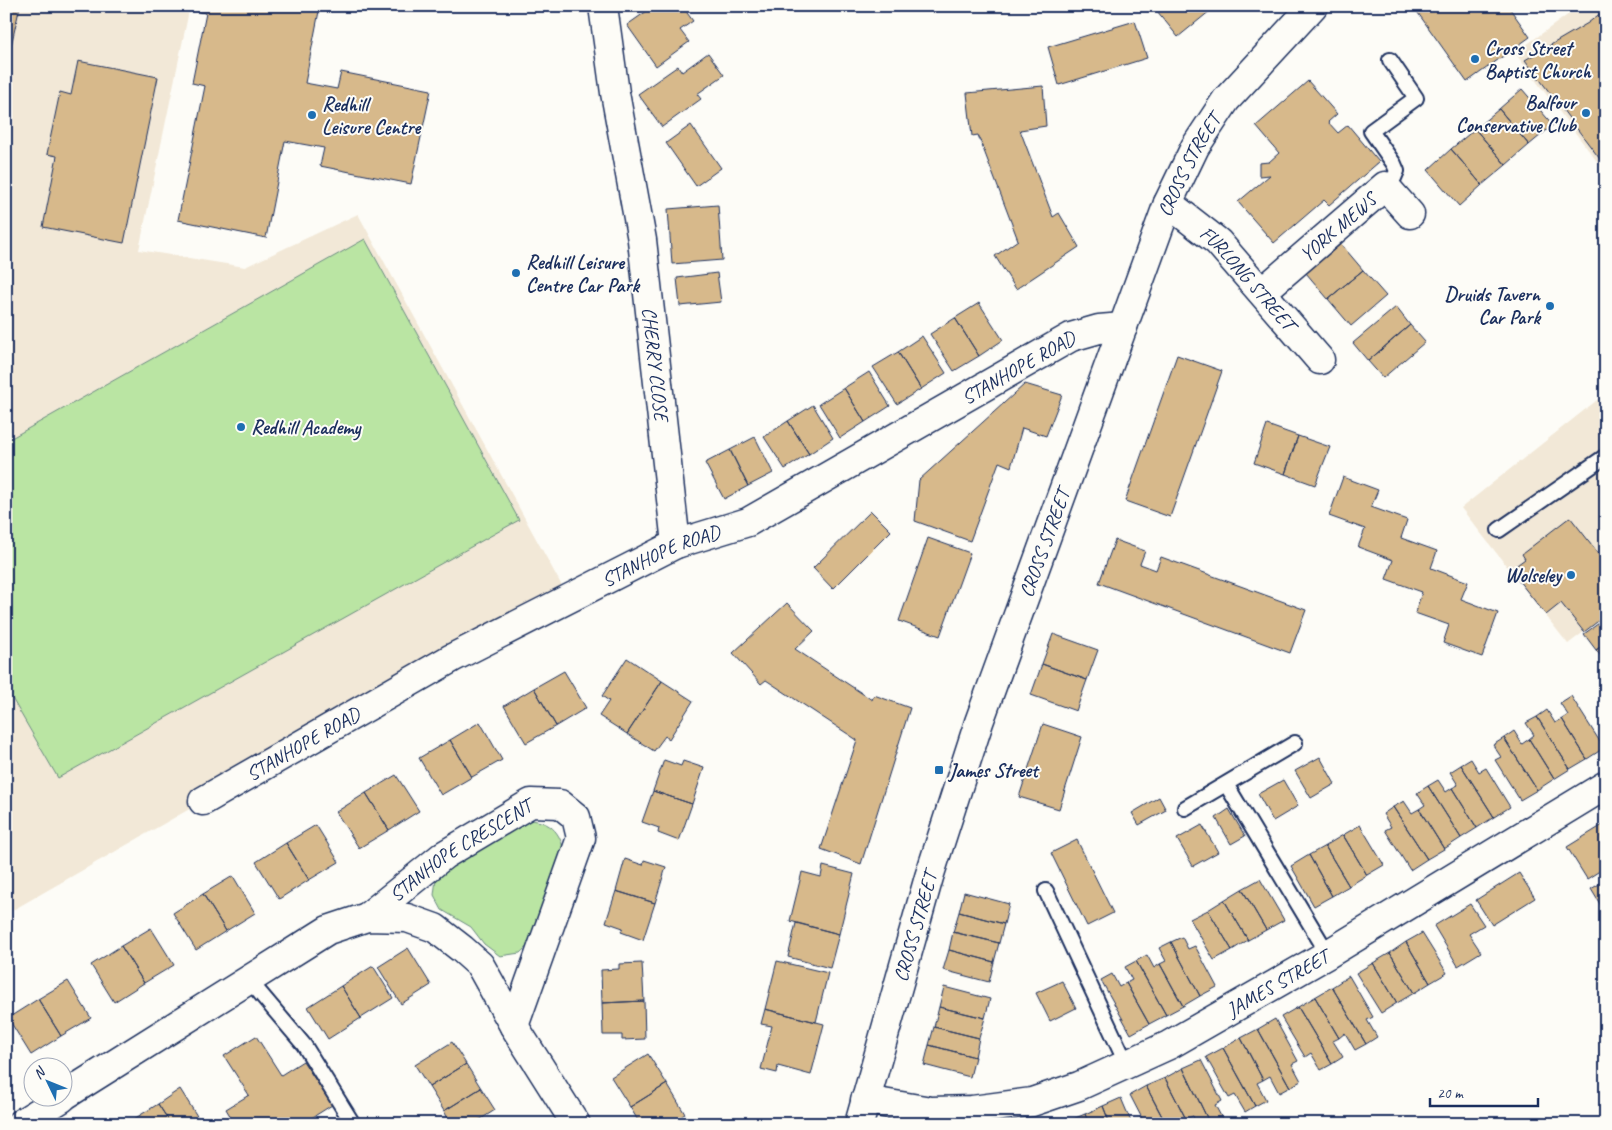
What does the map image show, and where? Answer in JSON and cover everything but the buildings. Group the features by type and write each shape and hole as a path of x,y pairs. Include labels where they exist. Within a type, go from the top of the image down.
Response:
{"street":[{"name":"CHERRY CLOSE","path":"603,6 615,93 642,240 676,544"},
{"name":"CROSS STREET","path":"862,1112 929,877 979,722 1168,203 1195,148 1226,100 1313,6"},
{"name":"YORK MEWS","path":"1262,292 1386,186 1410,214"},
{"name":"FURLONG STREET","path":"1168,203 1218,242 1320,360"},
{"name":"STANHOPE ROAD","path":"203,801 452,658 676,544 748,522 1071,337 1099,329 1123,327"},
{"name":"JAMES STREET","path":"862,1112 972,1110 1032,1102 1078,1086 1127,1065 1169,1045 1328,954 1606,785"},
{"name":"STANHOPE CRESCENT","path":"367,917 444,856 531,803 560,804 576,818 581,838 514,1026"},
{"name":"STANHOPE CRESCENT","path":"72,1091 328,930 367,917 407,918 435,928 480,966 514,1026 576,1124"},
{"name":"STANHOPE CRESCENT","path":"20,1124 45,1108"}],"lane":[{"path":"1386,186 1394,178 1397,171 1371,131 1416,98 1390,60"},
{"path":"1499,530 1606,456"},
{"path":"1185,808 1295,743"},
{"path":"1226,784 1328,954"},
{"path":"1046,891 1127,1065"},
{"path":"249,980 304,1045 353,1124"}],"shaded area":[{"name":"Redhill Academy","path":"6,6 190,6 139,250 245,267 358,214 562,586 263,767 6,914"},
{"name":"Balfour Conservative Club","path":"1580,6 1606,6 1605,172 1515,53"},
{"path":"1606,393 1606,615 1568,644 1461,508"}],"green space":[{"path":"365,239 519,520 58,778 6,688 6,441"},
{"path":"523,819 547,824 552,828 560,839 565,856 535,939 520,953 500,956 484,944 471,927 442,910 434,895 436,879 446,867"}],"place":[{"name":"Cross Street Baptist Church","path":"1475,59"},
{"name":"Balfour Conservative Club","path":"1586,113"},
{"name":"Redhill Leisure Centre","path":"312,115"},
{"name":"Redhill Leisure Centre Car Park","path":"516,273"},
{"name":"Druids Tavern Car Park","path":"1550,306"},
{"name":"Redhill Academy","path":"241,427"},
{"name":"Wolseley","path":"1571,575"},
{"name":"James Street","path":"939,770"}]}
